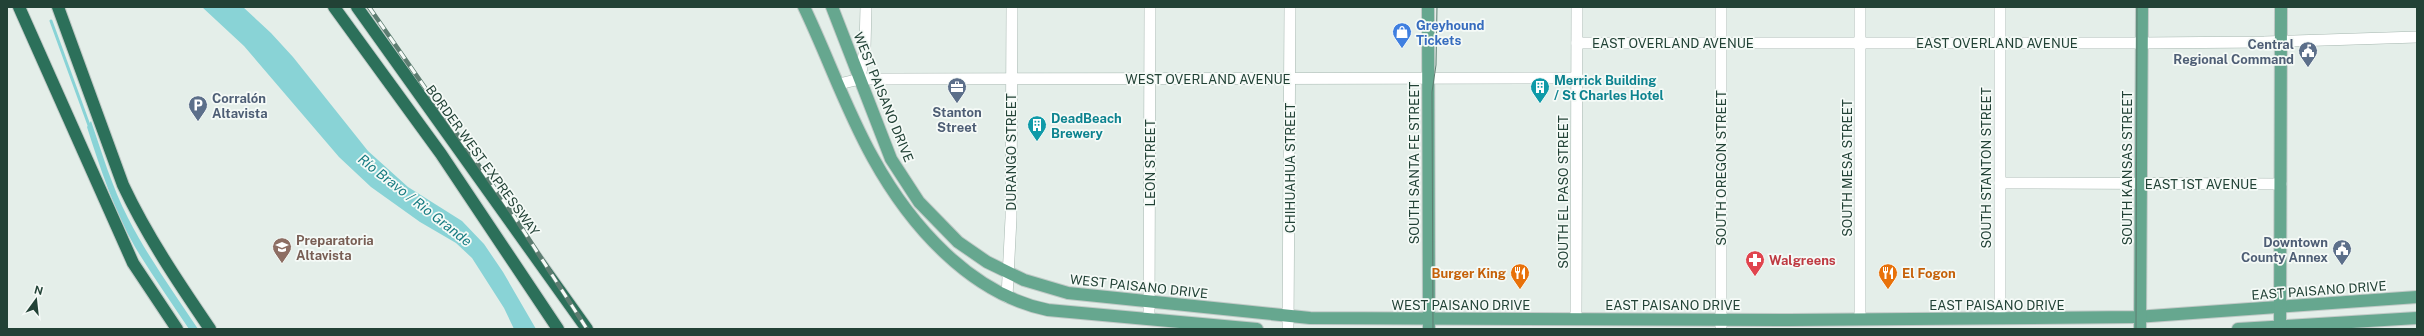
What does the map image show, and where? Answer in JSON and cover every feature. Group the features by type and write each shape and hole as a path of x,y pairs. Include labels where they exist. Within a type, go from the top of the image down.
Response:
{"highway":[{"path":"19,7 133,263 177,329"},
{"path":"58,7 123,185 134,208 168,268 210,329"},
{"path":"334,7 440,154 558,329"},
{"name":"BORDER WEST EXPRESSWAY","path":"357,7 587,329"}],"main road":[{"path":"804,7 872,157 898,199 955,262 984,284 1007,297 1035,308 1064,313 1257,329"},
{"name":"WEST PAISANO DRIVE","path":"832,7 891,159 916,198 932,217 958,242 987,262 1009,273 1039,285 1068,293 1289,316 1429,324 1576,324"},
{"name":"SOUTH SANTA FE STREET","path":"1428,7 1429,324"},
{"name":"SOUTH KANSAS STREET","path":"2140,323 2142,7"},
{"path":"2280,327 2281,7"},
{"name":"EAST PAISANO DRIVE","path":"1576,324 2140,323 2280,306 2417,297"},
{"path":"2238,329 2417,318"}],"street":[{"path":"860,79 865,48 866,7"},
{"name":"DURANGO STREET","path":"1007,297 1009,273 1012,7"},
{"name":"LEON STREET","path":"1149,319 1150,7"},
{"name":"CHIHUAHUA STREET","path":"1288,329 1290,7"},
{"name":"SOUTH EL PASO STREET","path":"1576,324 1578,78 1577,7"},
{"name":"SOUTH OREGON STREET","path":"1721,7 1721,324"},
{"name":"SOUTH MESA STREET","path":"1860,7 1860,324"},
{"name":"SOUTH STANTON STREET","path":"2000,7 2000,324"},
{"name":"EAST OVERLAND AVENUE","path":"1577,43 2141,43 2417,36"},
{"name":"WEST OVERLAND AVENUE","path":"839,84 860,79 1578,78"},
{"name":"EAST 1ST AVENUE","path":"2000,183 2281,184"}],"water":[{"name":"Río Bravo / Rio Grande","path":"202,7 243,7 271,33 293,57 368,151 408,187 462,221 484,244 503,272 536,329 514,329 504,308 472,258 456,243 420,222 371,187 339,157 244,46"},
{"path":"91,121 112,182 128,218 153,261 198,329 189,329 148,268 127,233 108,188 87,127"}],"waterway":[{"path":"51,21 90,128"}],"tram line":[{"path":"1433,329 1432,92 1436,65 1437,7"},
{"path":"2136,329 2137,7"}],"railway":[{"path":"369,7 512,213 587,329"}],"place":[{"name":"Greyhound Tickets","path":"1402,49"},
{"name":"Central Regional Command","path":"2308,68"},
{"name":"Stanton Street","path":"957,104"},
{"name":"Merrick Building / St Charles Hotel","path":"1540,104"},
{"name":"Corralón Altavista","path":"198,122"},
{"name":"DeadBeach Brewery","path":"1037,142"},
{"name":"Preparatoria Altavista","path":"282,264"},
{"name":"Downtown County Annex","path":"2342,266"},
{"name":"Walgreens","path":"1755,277"},
{"name":"Burger King","path":"1520,290"},
{"name":"El Fogon","path":"1888,290"}]}
